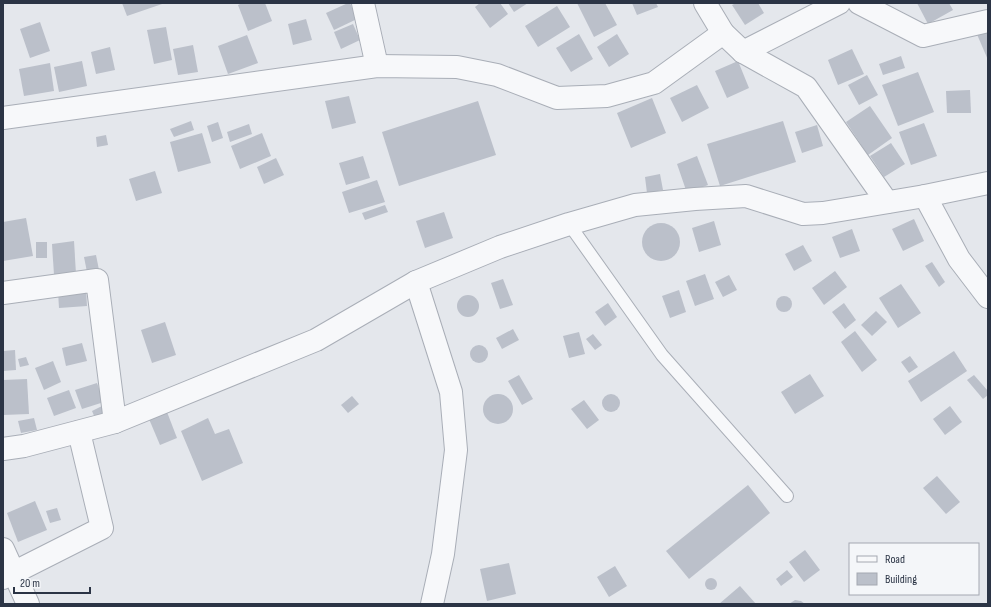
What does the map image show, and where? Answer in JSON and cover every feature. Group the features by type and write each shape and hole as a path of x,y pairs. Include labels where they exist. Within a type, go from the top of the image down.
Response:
{"street":[{"path":"363,3 377,66"},
{"path":"706,3 723,33 743,52 806,87 887,202"},
{"path":"743,52 839,3"},
{"path":"859,3 923,36 988,21"},
{"path":"3,118 377,66 457,67 496,75 557,98 607,96 654,83 723,33"},
{"path":"3,450 24,446 115,422 316,340 416,282 500,247 569,224 635,205 746,196 802,214 823,213 925,196 988,183"},
{"path":"925,196 959,259 988,298"},
{"path":"3,293 97,280 115,422"},
{"path":"416,282 451,392 456,450 443,554 432,604"},
{"path":"9,575 102,528 78,432"},
{"path":"3,549 9,575 28,604"}],"lane":[{"path":"569,224 662,355 787,496"}],"building":[{"path":"122,3 165,3 127,16"},
{"path":"242,3 265,3 272,21 248,31 238,5"},
{"path":"350,3 357,19 334,30 326,13"},
{"path":"480,3 500,3 508,14 490,28 475,7"},
{"path":"508,3 528,3 514,12"},
{"path":"577,3 605,3 617,25 594,37"},
{"path":"632,3 656,3 658,7 637,15"},
{"path":"736,3 758,3 764,13 745,25 732,5"},
{"path":"917,3 949,3 953,10 928,24"},
{"path":"557,6 570,27 538,47 525,26"},
{"path":"306,19 312,40 293,45 288,24"},
{"path":"40,22 50,51 30,58 20,29"},
{"path":"353,24 360,40 341,49 334,32"},
{"path":"166,27 172,60 154,64 147,30"},
{"path":"988,27 988,60 976,32"},
{"path":"579,34 593,59 571,72 556,48"},
{"path":"617,34 629,54 609,67 597,47"},
{"path":"247,35 258,63 228,74 218,46"},
{"path":"193,45 198,72 178,75 173,49"},
{"path":"110,47 115,70 96,74 91,52"},
{"path":"852,49 864,74 838,85 828,60"},
{"path":"901,56 905,68 883,75 879,64"},
{"path":"82,61 87,86 59,92 54,67"},
{"path":"738,61 749,88 727,98 715,71"},
{"path":"50,63 54,91 24,96 19,69"},
{"path":"918,72 934,112 898,126 882,85"},
{"path":"867,75 878,95 859,105 848,85"},
{"path":"697,85 709,108 682,122 670,98"},
{"path":"970,90 971,113 947,113 946,91"},
{"path":"349,96 356,123 332,129 325,101"},
{"path":"652,98 666,133 631,148 617,113"},
{"path":"478,101 496,155 399,186 382,132"},
{"path":"870,106 892,138 868,155 846,122"},
{"path":"191,121 194,130 174,137 170,129"},
{"path":"783,121 796,162 720,186 707,144"},
{"path":"218,122 223,138 212,142 207,126"},
{"path":"924,123 937,156 911,165 899,132"},
{"path":"249,124 252,134 230,142 227,132"},
{"path":"817,125 823,146 802,153 795,132"},
{"path":"202,133 211,163 178,172 170,142"},
{"path":"262,133 271,156 240,169 231,146"},
{"path":"106,135 108,145 97,147 96,137"},
{"path":"891,143 905,164 884,177 870,156"},
{"path":"363,156 370,178 346,185 339,163"},
{"path":"697,156 708,185 687,193 677,164"},
{"path":"276,158 284,175 264,184 257,167"},
{"path":"155,171 162,193 136,201 129,179"},
{"path":"660,174 663,190 647,193 645,177"},
{"path":"377,180 385,202 349,213 342,192"},
{"path":"385,205 388,212 365,220 362,213"},
{"path":"444,212 453,238 425,248 416,221"},
{"path":"26,218 33,256 3,261 3,222"},
{"path":"914,219 924,241 903,251 892,229"},
{"path":"714,221 721,245 699,252 692,228"},
{"path":"657,223 665,223 672,226 677,231 680,242 677,253 672,258 665,261 657,261 650,258 645,253 642,246 642,238 645,231 650,226"},
{"path":"852,229 860,251 840,258 832,237"},
{"path":"74,241 76,274 54,275 52,244"},
{"path":"36,242 47,242 47,258 36,258"},
{"path":"803,245 812,261 794,271 785,254"},
{"path":"96,255 99,270 87,272 84,257"},
{"path":"932,262 945,282 939,287 925,266"},
{"path":"835,271 847,287 824,305 812,288"},
{"path":"705,274 714,299 695,306 686,281"},
{"path":"729,275 737,290 723,297 715,282"},
{"path":"503,279 513,305 500,309 491,283"},
{"path":"901,284 921,313 898,328 879,298"},
{"path":"86,289 87,306 59,308 58,291"},
{"path":"679,290 686,312 670,318 662,296"},
{"path":"468,295 476,298 479,306 476,314 468,317 460,314 457,306 460,298"},
{"path":"784,296 791,301 792,304 787,311 784,312 777,307 776,304 781,297"},
{"path":"608,303 617,317 605,326 595,312"},
{"path":"844,303 856,320 845,329 832,312"},
{"path":"876,311 887,322 872,336 861,325"},
{"path":"165,322 176,355 152,363 141,330"},
{"path":"513,329 519,340 502,349 496,338"},
{"path":"855,331 877,360 862,372 841,342"},
{"path":"579,332 585,354 569,358 563,336"},
{"path":"593,334 602,345 595,350 586,339"},
{"path":"82,343 87,361 66,366 62,348"},
{"path":"479,345 483,346 487,350 487,358 483,362 479,363 475,362 471,358 470,354 471,350 475,346"},
{"path":"15,350 16,370 3,371 3,351"},
{"path":"954,351 967,371 921,402 908,381"},
{"path":"910,356 918,367 909,373 901,362"},
{"path":"26,357 29,365 20,367 18,359"},
{"path":"53,361 61,382 44,390 35,368"},
{"path":"810,374 824,396 795,414 781,392"},
{"path":"519,375 533,399 522,405 508,381"},
{"path":"974,375 988,391 988,395 983,399 967,380"},
{"path":"27,379 29,414 3,415 3,380"},
{"path":"97,383 104,402 82,409 75,390"},
{"path":"69,390 76,408 54,416 47,398"},
{"path":"498,394 509,398 513,409 509,420 498,424 487,420 483,409 487,398"},
{"path":"611,394 615,395 619,399 619,407 615,411 611,412 607,411 603,407 602,403 603,399 607,395"},
{"path":"352,396 359,404 348,413 341,405"},
{"path":"584,400 599,420 587,429 571,409"},
{"path":"106,404 110,413 96,420 92,411"},
{"path":"950,406 962,422 945,435 933,419"},
{"path":"167,412 177,438 160,445 149,419"},
{"path":"34,418 37,430 21,433 18,421"},
{"path":"208,418 215,434 229,429 243,463 202,481 181,431"},
{"path":"937,476 960,502 946,514 923,488"},
{"path":"748,485 770,513 689,579 666,551"},
{"path":"35,501 47,530 18,542 7,513"},
{"path":"57,508 61,520 50,523 46,511"},
{"path":"805,550 820,570 804,582 789,562"},
{"path":"509,563 516,594 487,601 480,569"},
{"path":"615,566 627,586 609,597 597,577"},
{"path":"787,570 793,577 781,586 776,579"},
{"path":"709,578 713,578 717,584 713,590 709,590 705,586 705,582"},
{"path":"740,586 756,604 719,604"},
{"path":"795,600 801,601 805,604 789,604"}]}
